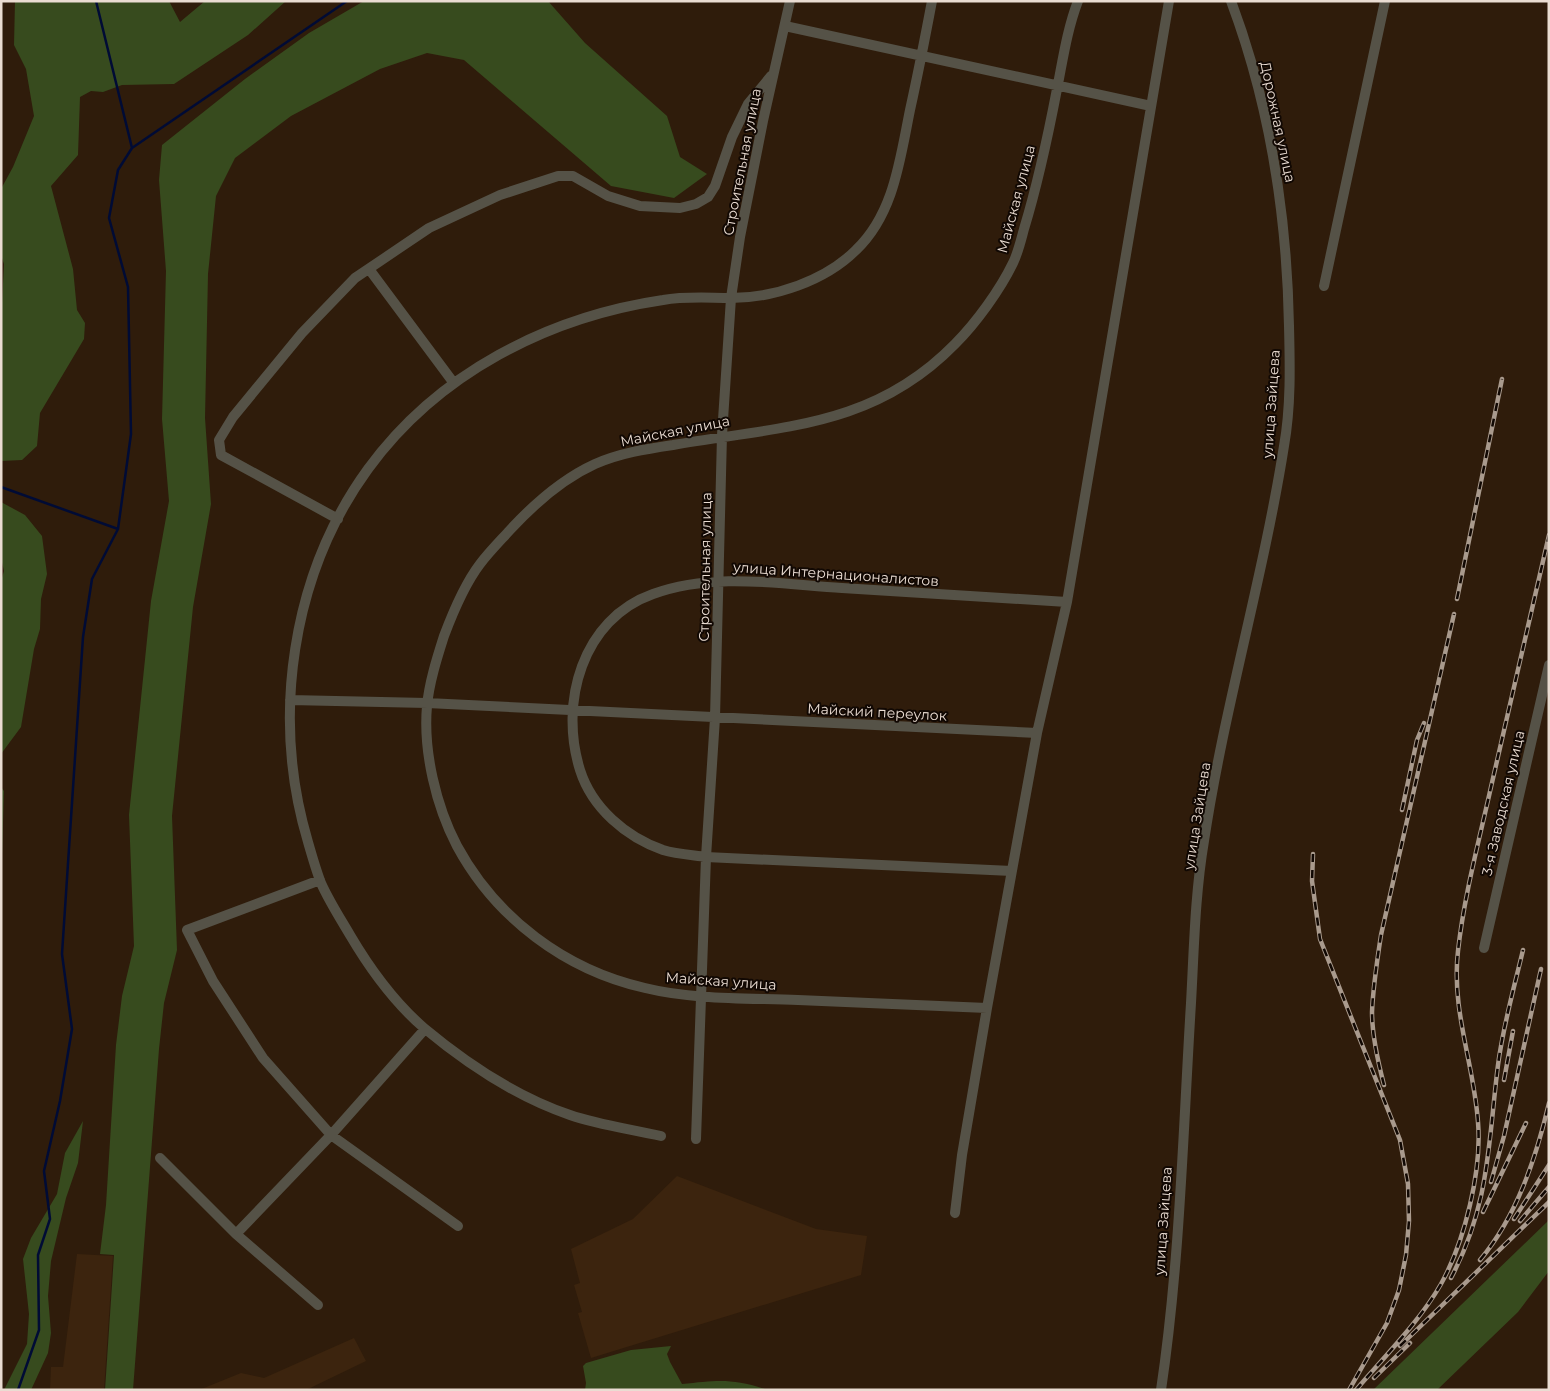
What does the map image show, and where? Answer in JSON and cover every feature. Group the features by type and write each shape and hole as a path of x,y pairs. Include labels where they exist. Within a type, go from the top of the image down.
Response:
{"street":[{"name":"Строительная улица","path":"696,1139 706,857 715,718 722,435 732,298 740,238 790,1"},
{"path":"661,1136 572,1116 528,1098 482,1070 425,1029 370,969 320,880 301,817 292,770 290,700 298,628 313,573 338,519 368,469 400,431 453,382 512,347 602,312 665,299 707,296 732,298 768,294 826,272 854,252 873,231 890,199 932,1"},
{"name":"Майская улица","path":"987,1008 700,997 646,989 601,975 572,961 531,934 507,914 478,881 454,841 432,768 427,728 427,704 438,652 454,609 478,566 522,518 551,490 592,465 630,451 722,435 817,422 857,410 889,396 929,368 958,341 983,310 1014,262 1037,183 1069,26 1078,1"},
{"path":"956,1213 959,1172 987,1008 1037,733 1067,602 1169,1"},
{"name":"Дорожная улица","path":"1231,1 1249,48 1269,132 1279,196 1288,282"},
{"path":"1324,286 1385,1"},
{"path":"785,26 1151,106"},
{"path":"338,519 238,466 222,455 219,440 233,417 302,333 356,278 429,228 500,195 558,176 573,176 608,196 640,206 680,208 696,204 708,197 715,186 732,137 748,104 774,73"},
{"path":"369,269 453,382"},
{"name":"улица Зайцева","path":"1161,1390 1178,1237 1192,971 1203,843 1285,444 1290,360 1288,282"},
{"name":"улица Интернационалистов","path":"1012,871 706,857 665,850 643,842 619,826 597,802 580,770 574,735 575,683 585,656 612,620 634,603 653,594 718,580 1067,602"},
{"name":"3-я Заводская улица","path":"1484,948 1549,665"},
{"name":"Майский переулок","path":"290,700 427,704 1037,733"},
{"path":"320,880 187,930 213,981 263,1058 331,1135 458,1226"},
{"path":"236,1234 331,1135 425,1029"},
{"path":"160,1158 236,1234 318,1305"}],"shaded area":[{"path":"677,1176 816,1229 867,1236 861,1275 591,1358 578,1313 582,1312 574,1285 580,1283 571,1249 633,1219"},
{"path":"77,1254 113,1256 104,1390 50,1390 51,1367 63,1367"},
{"path":"354,1338 366,1361 306,1390 199,1390 241,1373 264,1378"}],"green space":[{"path":"15,1 169,1 180,22 205,1 286,1 248,35 174,84 122,85 103,92 91,91 80,97 78,155 51,186 73,269 77,310 85,323 84,339 40,413 37,446 22,460 1,461 1,322 4,264 1,255 1,189 13,167 34,116 26,69 14,45"},
{"path":"364,1 548,1 585,43 667,116 680,157 707,174 674,198 611,186 464,60 427,53 380,69 291,116 235,158 216,196 208,274 205,418 211,504 193,607 172,816 177,950 164,1003 159,1049 133,1390 105,1390 114,1255 100,1254 106,1205 116,1045 122,996 134,946 129,815 151,601 169,501 162,419 166,271 159,180 162,145 245,79 309,33"},
{"path":"1,502 25,515 42,536 47,574 41,599 40,629 34,649 21,727 1,754 1,581 4,571 1,558"},
{"path":"1,787 4,791 1,887"},
{"path":"83,1121 78,1163 66,1198 51,1261 48,1296 51,1333 48,1353 31,1390 4,1390 27,1344 29,1314 23,1259 31,1238 57,1194 65,1153"},
{"path":"1549,1220 1549,1271 1518,1312 1437,1390 1373,1390"},
{"path":"671,1346 667,1354 682,1384 725,1381 745,1383 768,1390 585,1390 586,1383 583,1366 586,1363 631,1350"}],"waterway":[{"path":"18,1390 39,1330 38,1255 50,1219 44,1171 60,1101 72,1029 62,954 83,637 92,579 118,529 131,434 128,287 109,218 118,170 132,148 96,1"},
{"path":"132,148 347,1"},
{"path":"1,487 118,529"}],"railway":[{"path":"1457,599 1502,379"},
{"path":"1356,1390 1423,1312 1441,1284 1450,1267 1470,1205 1479,1141 1476,1100 1460,1016 1457,973 1458,951 1472,869 1549,535"},
{"path":"1384,1085 1372,1021 1373,993 1378,954 1454,614"},
{"path":"1402,810 1417,740 1424,723"},
{"path":"1313,854 1312,881 1320,939 1400,1140 1408,1184 1409,1221 1406,1255 1399,1290 1387,1323 1349,1390"},
{"path":"1451,1278 1464,1251 1480,1199 1489,1148 1500,1050 1523,950"},
{"path":"1491,1182 1504,1136 1541,969"},
{"path":"1504,1080 1513,1031"},
{"path":"1480,1260 1505,1225 1524,1186 1538,1145 1549,1103"},
{"path":"1483,1212 1526,1123"},
{"path":"1514,1219 1549,1165"},
{"path":"1520,1221 1549,1187"},
{"path":"1400,1346 1549,1202"},
{"path":"1374,1378 1410,1343"}]}
